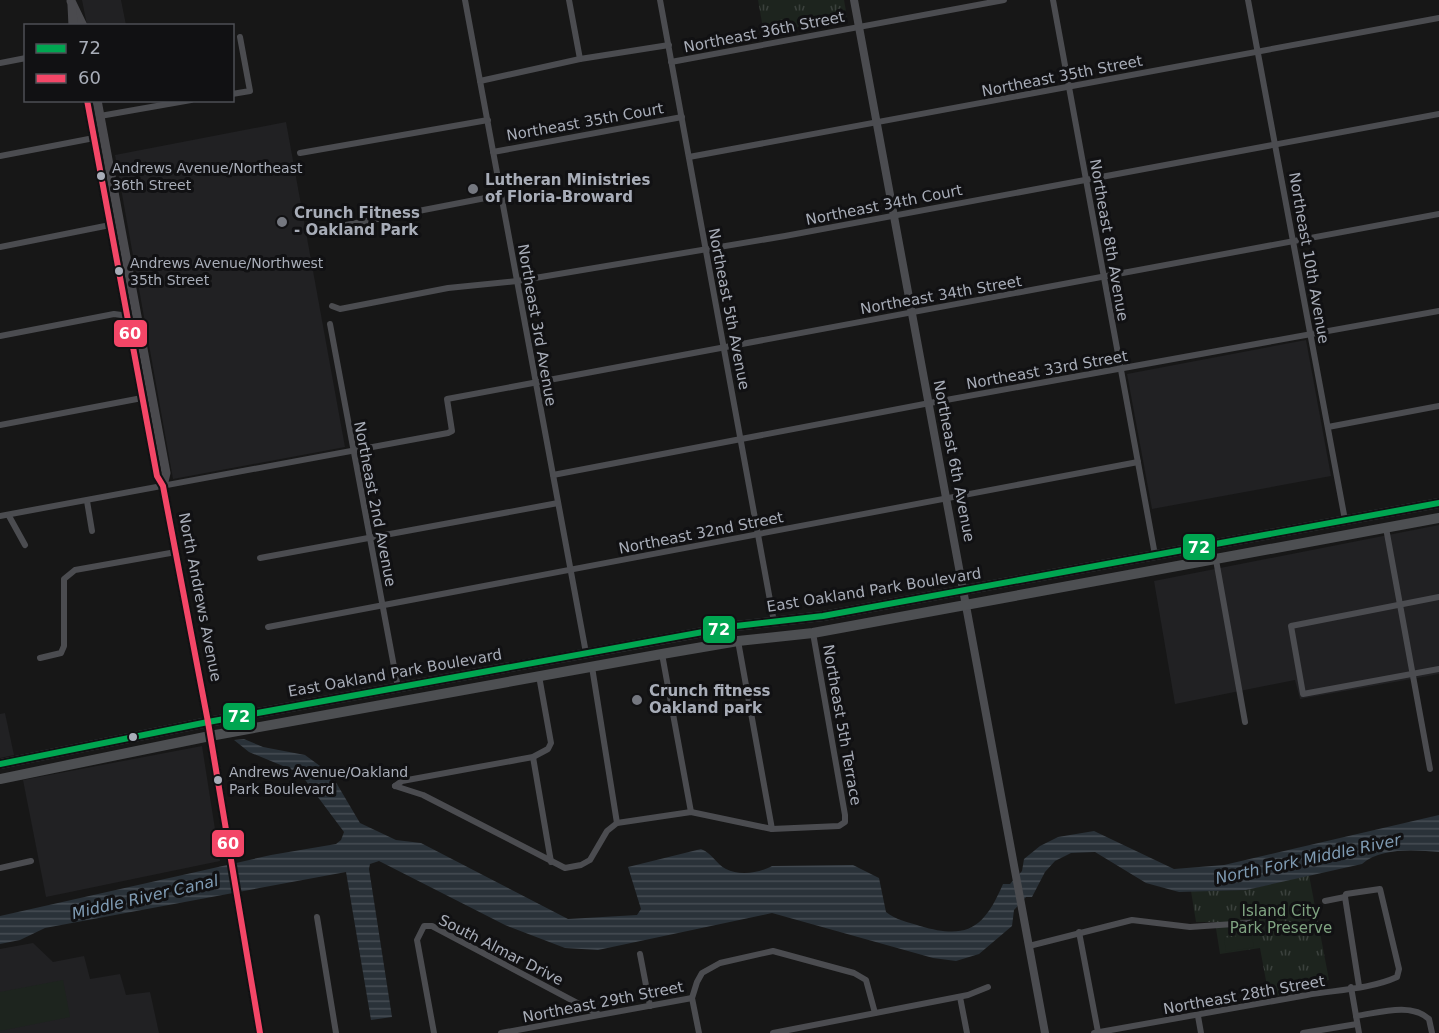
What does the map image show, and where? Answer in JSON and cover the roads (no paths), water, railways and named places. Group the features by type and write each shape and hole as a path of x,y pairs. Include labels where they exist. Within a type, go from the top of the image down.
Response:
{"main road":[{"path":"71,0 73,24"},
{"path":"71,0 82,24"},
{"name":"North Andrews Avenue","path":"90,102 100,116 132,316 166,473 163,486"},
{"name":"North Andrews Avenue","path":"90,102 94,138 110,225 130,305"},
{"path":"94,138 105,146"},
{"name":"North Andrews Avenue","path":"132,316 142,398 157,476 163,486 208,722 260,1033"},
{"name":"East Oakland Park Boulevard","path":"0,764 208,722 586,653 676,637 811,618 1439,503"},
{"path":"1386,528 1396,517 1439,510"},
{"name":"East Oakland Park Boulevard","path":"0,779 210,736 539,676 738,641 813,633 1439,518"},
{"path":"1277,548 1290,539 1337,530 1345,520"},
{"path":"1216,560 1216,551 1222,543"},
{"path":"1179,566 1187,561 1189,549"},
{"path":"751,639 770,629 774,622"},
{"path":"662,654 676,637"},
{"path":"570,671 582,663 586,653"},
{"path":"443,694 446,684 455,677"},
{"path":"378,706 394,698 398,688"},
{"path":"0,774 24,768 28,758"}],"street":[{"name":"Northeast 3rd Avenue","path":"465,0 586,653"},
{"path":"569,0 580,59"},
{"name":"Northeast 5th Avenue","path":"660,0 774,622"},
{"name":"Northeast 6th Avenue","path":"854,0 1045,1033"},
{"name":"Northeast 36th Street","path":"671,62 1004,0"},
{"name":"Northeast 8th Avenue","path":"1053,0 1155,555"},
{"name":"Northeast 10th Avenue","path":"1248,0 1345,520"},
{"name":"Northeast 35th Street","path":"689,157 1439,18"},
{"path":"234,94 250,91 240,37"},
{"name":"Northeast 36th Street","path":"480,81 580,59 669,45"},
{"path":"0,63 24,58"},
{"path":"100,116 174,102"},
{"name":"Northeast 34th Court","path":"332,306 340,309 448,288 517,281 706,249 1277,146 1439,114"},
{"name":"Northeast 35th Court","path":"493,152 682,117"},
{"name":"Northeast 35th Court","path":"300,153 488,120"},
{"path":"0,156 94,138"},
{"path":"315,231 501,195"},
{"name":"Northeast 34th Street","path":"352,451 452,431 447,399 1439,214"},
{"path":"0,247 110,225"},
{"path":"114,314 130,305"},
{"name":"Northeast 33rd Street","path":"553,475 741,441 929,403 1439,311"},
{"path":"0,336 114,314 132,316"},
{"name":"Northeast 2nd Avenue","path":"330,324 398,688"},
{"path":"0,425 142,398"},
{"path":"1328,427 1439,406"},
{"path":"0,516 352,451"},
{"name":"Northeast 32nd Street","path":"268,627 1138,462"},
{"path":"87,501 92,531"},
{"path":"260,558 558,503"},
{"path":"9,516 25,545"},
{"path":"1386,528 1430,769"},
{"path":"40,658 61,652 64,646 64,579 69,574 75,570 176,552"},
{"path":"1216,560 1245,722"},
{"path":"1439,597 1291,626 1303,694 1439,669"},
{"name":"Northeast 5th Terrace","path":"772,829 835,826 845,822 813,633"},
{"path":"539,676 551,743 548,749 533,757 402,781 394,786 423,795 565,868 581,866 590,860 607,831 617,823 691,812 772,829 738,641"},
{"path":"662,654 691,812"},
{"path":"592,667 617,823"},
{"path":"533,757 551,862"},
{"path":"0,868 31,861"},
{"name":"Northeast 28th Street","path":"1096,1033 1198,1016 1397,977 1399,969 1382,890 1346,894 1344,897"},
{"path":"1325,901 1344,897 1359,986"},
{"path":"317,917 336,1033"},
{"path":"1029,946 1132,920 1190,927 1248,923"},
{"name":"South Almar Drive","path":"434,1033 417,940 424,926 432,926 598,1014"},
{"path":"1079,932 1096,1033"},
{"name":"Northeast 29th Street","path":"501,1033 692,998 702,973 720,963 773,951 854,973 866,980 875,1013"},
{"path":"640,954 650,1006"},
{"path":"773,1033 960,997 988,987"},
{"path":"1351,987 1359,1033"},
{"path":"960,997 967,1033"},
{"path":"692,998 699,1033"},
{"path":"1356,1016 1401,1009 1420,1013 1429,1019 1432,1033"},
{"path":"1198,1016 1201,1033"},
{"path":"1303,1033 1357,1024"}],"water":[{"path":"244,739 263,747 305,755 331,774 360,823 396,840 421,843 568,919 637,915 641,909 628,867 701,849 723,867 743,873 756,872 772,866 853,865 879,878 886,912 890,915 920,926 951,932 972,927 981,920 989,911 1003,884 1010,884 1022,871 1024,859 1040,846 1058,837 1094,831 1174,869 1224,865 1439,815 1439,852 1410,850 1389,852 1362,864 1246,890 1179,892 1146,883 1095,852 1071,853 1055,861 1045,872 1032,897 1026,897 1014,910 1012,926 979,954 956,961 933,958 772,913 598,950 565,948 505,925 379,861 370,864 369,869 392,1017 371,1020 346,872 45,928 20,940 0,944 0,916 271,855 336,844 341,840 344,832 300,773 249,752 234,740"}],"place":[{"name":"Andrews Avenue/Northeast 36th Street","path":"101,176"},
{"name":"Lutheran Ministries of Floria-Broward","path":"473,189"},
{"name":"Crunch Fitness - Oakland Park","path":"282,222"},
{"name":"Andrews Avenue/Northwest 35th Street","path":"119,271"},
{"name":"Crunch fitness Oakland park","path":"637,700"},
{"name":"Andrews Avenue/Oakland Park Boulevard","path":"218,780"}],"water label":[{"name":"North Fork Middle River","path":"1308,859"},
{"name":"Middle River Canal","path":"145,897"}],"park label":[{"name":"Island City Park Preserve","path":"1281,920"}]}
